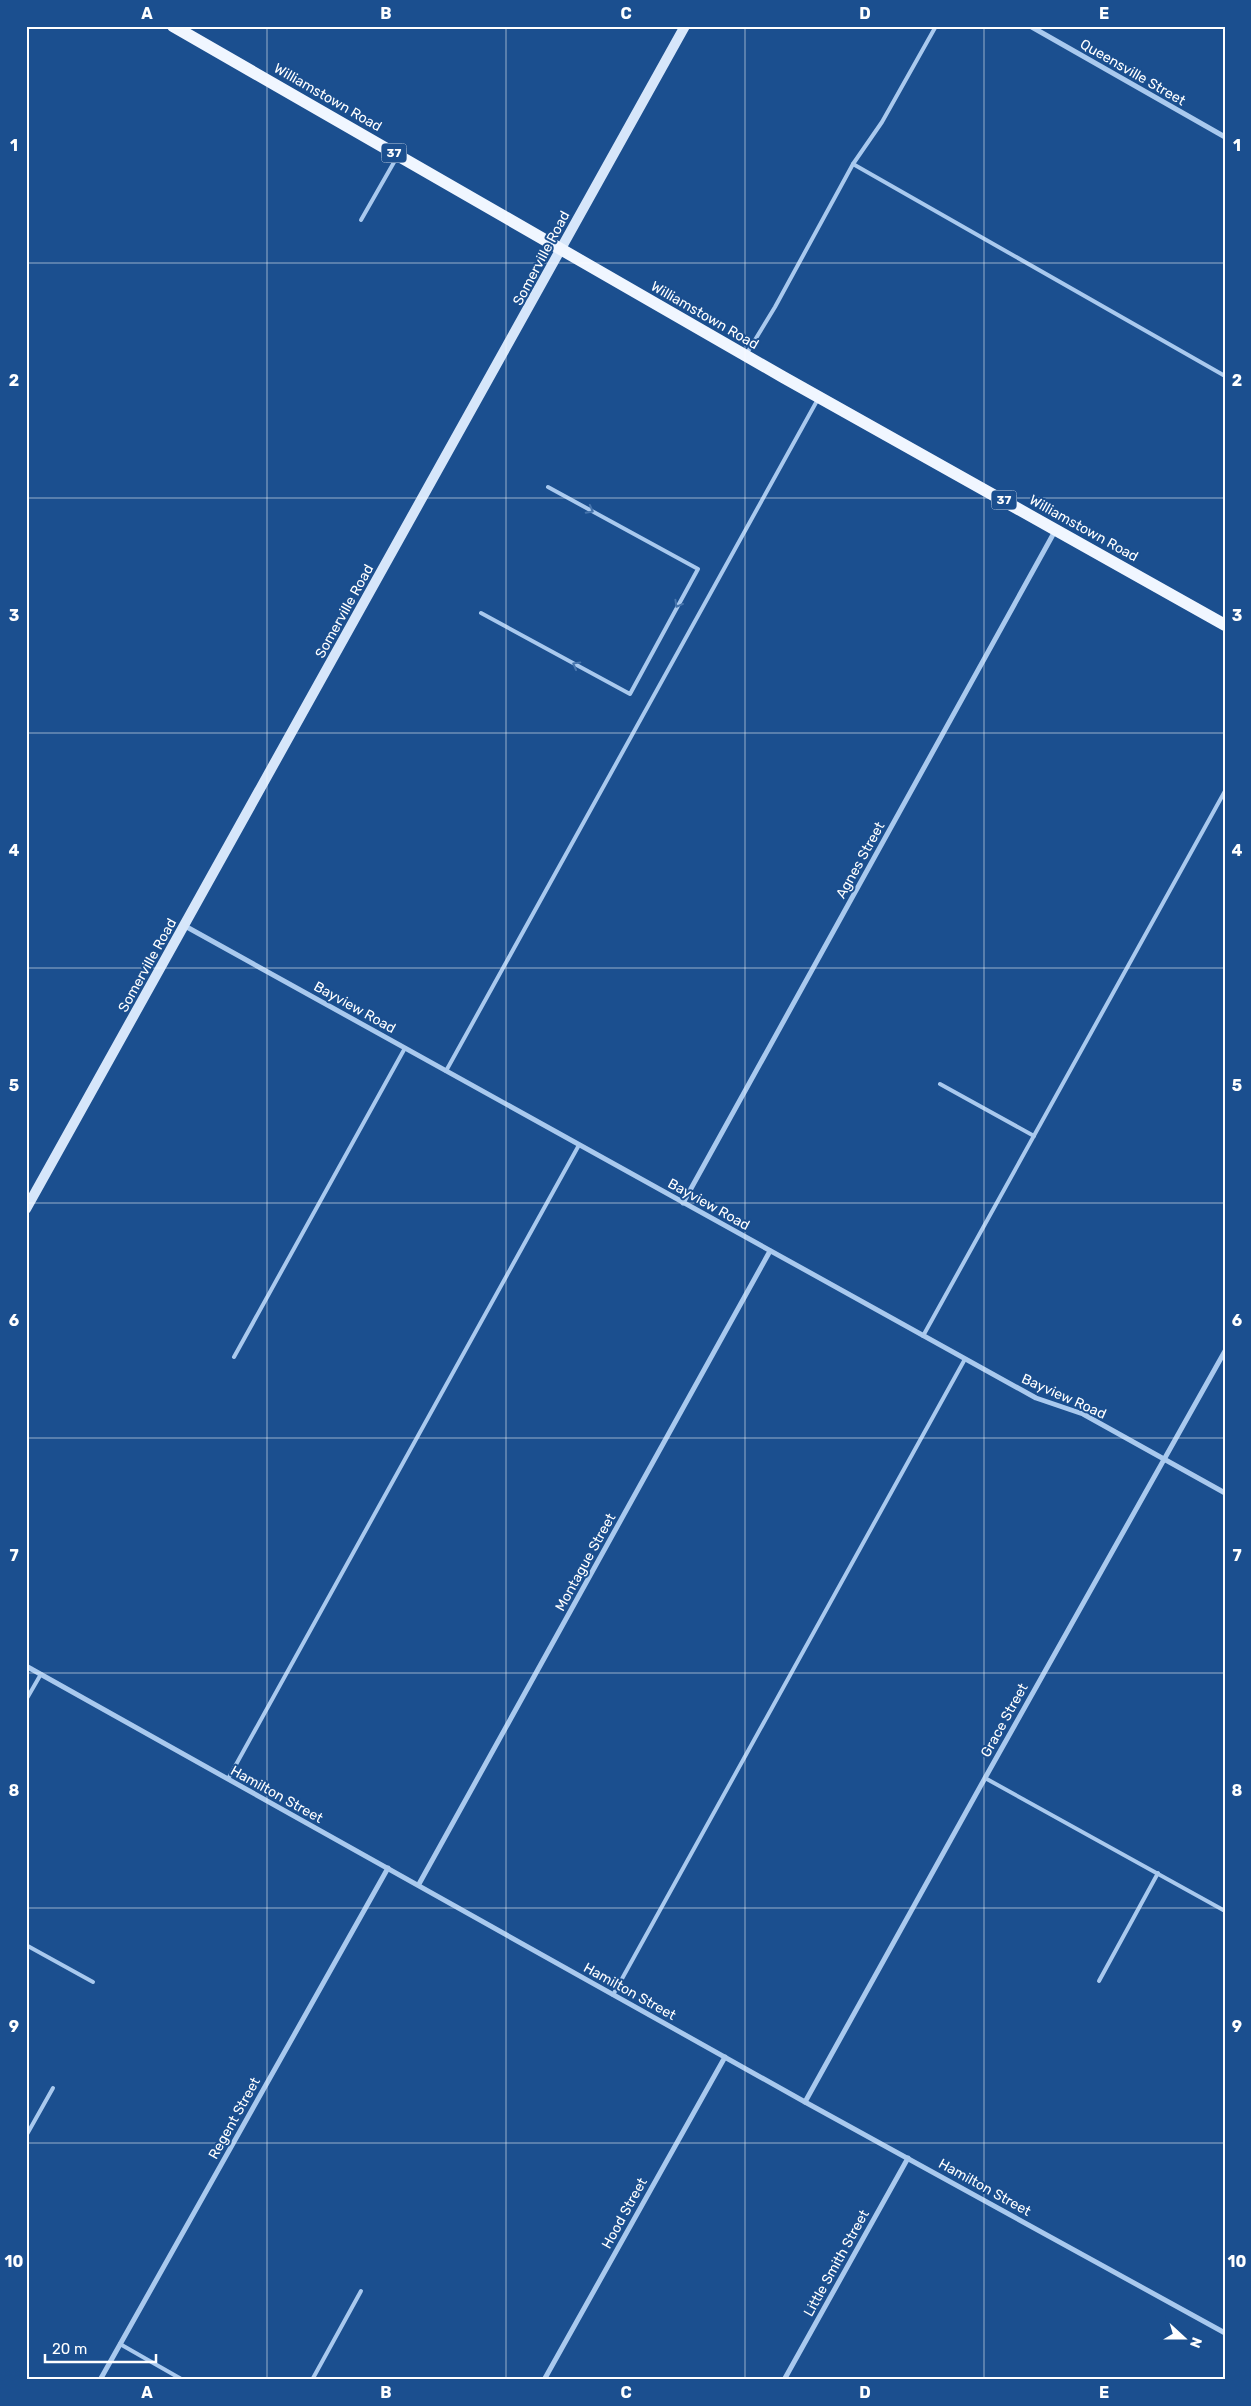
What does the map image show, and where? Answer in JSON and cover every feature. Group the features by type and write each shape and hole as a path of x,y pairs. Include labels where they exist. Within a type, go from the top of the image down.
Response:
{"main road":[{"name":"Williamstown Road","path":"173,26 819,398 1225,625"},
{"name":"Somerville Road","path":"26,1209 685,26"}],"street":[{"name":"Queensville Street","path":"1030,26 1225,137"},
{"name":"Agnes Street","path":"683,1202 1056,529"},
{"name":"Bayview Road","path":"185,926 1036,1398 1083,1414 1225,1493"},
{"name":"Montague Street","path":"419,1884 770,1251"},
{"name":"Grace Street","path":"805,2102 984,1778 1225,1350"},
{"name":"Hamilton Street","path":"26,1666 419,1884 724,2057 1225,2333"},
{"name":"Regent Street","path":"100,2380 388,1868"},
{"name":"Hood Street","path":"544,2380 724,2057"},
{"name":"Little Smith Street","path":"784,2380 908,2158"}],"lane":[{"path":"746,356 853,164 882,122 936,26"},
{"path":"361,220 398,155"},
{"path":"853,164 1225,376"},
{"path":"446,1071 819,398"},
{"path":"481,613 630,694 698,568 548,487"},
{"path":"923,1336 1225,791"},
{"path":"234,1357 405,1048"},
{"path":"940,1084 1034,1136"},
{"path":"228,1779 579,1145"},
{"path":"613,1995 965,1359"},
{"path":"26,1700 41,1674"},
{"path":"984,1778 1225,1911"},
{"path":"1099,1981 1158,1873"},
{"path":"26,1945 93,1982"},
{"path":"26,2136 53,2088"},
{"path":"312,2380 361,2290"},
{"path":"120,2344 183,2380"}]}
